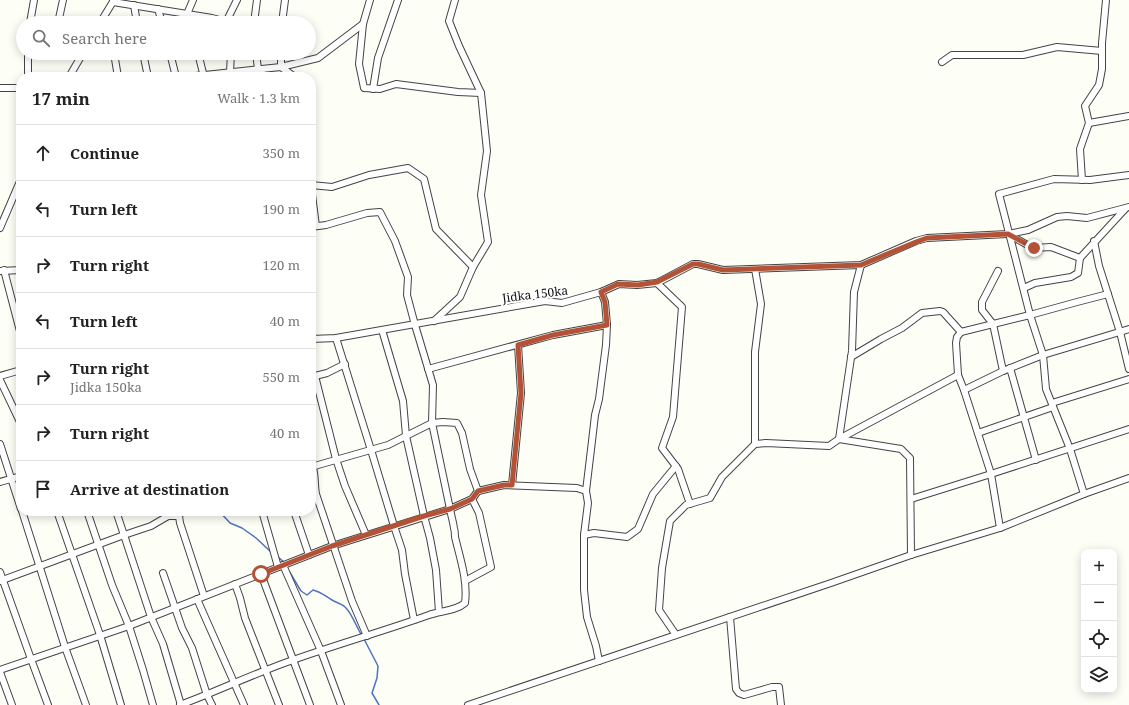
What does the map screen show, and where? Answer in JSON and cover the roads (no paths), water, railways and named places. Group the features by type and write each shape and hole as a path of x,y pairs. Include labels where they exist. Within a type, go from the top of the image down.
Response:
{"street":[{"path":"31,16 34,0"},
{"path":"60,16 64,0"},
{"path":"187,14 193,0"},
{"path":"230,16 237,0"},
{"path":"255,16 257,0"},
{"path":"283,16 285,0"},
{"path":"370,0 364,24 359,64 364,88 380,89 396,84 458,92 481,93"},
{"path":"373,89 378,58 398,0"},
{"path":"433,321 460,297 473,267 488,242 482,194 487,151 481,93 459,46 450,21 455,0"},
{"path":"1082,180 1080,149 1088,123 1085,106 1099,85 1102,69 1106,0"},
{"path":"104,16 113,1 200,16"},
{"path":"134,5 136,16"},
{"path":"158,9 160,16"},
{"path":"316,58 364,24"},
{"path":"942,62 952,55 1023,55 1057,47 1102,51"},
{"path":"28,60 28,72"},
{"path":"72,72 79,60"},
{"path":"115,60 117,72"},
{"path":"144,60 147,72"},
{"path":"172,60 175,72"},
{"path":"200,60 203,72"},
{"path":"230,72 231,60"},
{"path":"257,60 260,72"},
{"path":"281,60 281,67"},
{"path":"244,72 281,67 310,60"},
{"path":"281,67 288,72"},
{"path":"0,88 16,88"},
{"path":"1088,123 1129,116"},
{"path":"316,186 332,187 369,175 408,168 424,179 436,229 473,267"},
{"path":"1084,494 1070,449 1046,389 1043,355 1030,315 1024,288 1008,234 999,194 1054,179 1090,180 1129,175"},
{"path":"0,228 16,190"},
{"path":"1024,288 1035,283 1072,277 1078,273 1080,258 1094,241 1128,207"},
{"name":"Jidka 150ka","path":"316,339 336,338 415,325 545,301 562,303 601,292 618,284 638,285 657,282 693,264 720,270 861,265 927,238 1008,234 1028,230 1057,217 1067,216 1087,218 1128,207"},
{"path":"118,516 151,617 163,644 181,705 265,670 414,620 460,607 465,603 466,596 462,561 455,535 432,423 433,385 415,325 408,295 408,277 395,242 380,212 367,213 326,225 316,226"},
{"path":"1008,234 1031,247 1050,247 1080,258"},
{"path":"1094,241 1099,266 1120,332 1129,369"},
{"path":"840,438 851,357 854,292 861,265"},
{"path":"755,268 761,304 755,352 755,444"},
{"path":"16,270 2,271 16,318"},
{"path":"998,271 982,302 982,310 993,324 1002,371"},
{"path":"657,282 682,307 673,417 662,448 678,469 690,504"},
{"path":"599,661 587,617 584,590 584,535 588,503 586,491 595,415 599,399 606,345 607,325 605,302 601,292"},
{"path":"1000,528 991,474 958,375 957,337 961,332 1108,294"},
{"path":"851,357 880,339 902,328 922,313 943,312 961,332"},
{"path":"428,369 553,335 607,325"},
{"path":"964,390 1002,371 1043,355 1129,329"},
{"path":"382,330 403,401 406,436 436,570 439,612"},
{"path":"336,338 402,550 414,620"},
{"path":"512,485 521,393 518,345"},
{"path":"316,375 344,364"},
{"path":"1010,368 1036,460"},
{"path":"0,376 16,371"},
{"path":"676,635 659,610 662,568 670,521 686,505 710,498 722,477 755,444 766,443 829,446 840,438 958,375"},
{"path":"978,433 1052,405 1129,379"},
{"path":"0,380 16,414"},
{"path":"316,387 345,486 366,535"},
{"path":"316,464 388,445 432,423 457,423 462,433 470,469 478,491"},
{"path":"911,499 1129,429"},
{"path":"840,438 901,449 910,458 911,555"},
{"path":"0,444 16,492"},
{"path":"584,535 594,533 627,537 638,529 653,494 676,466"},
{"path":"0,482 16,477"},
{"path":"468,705 911,555 1000,528 1084,494 1129,478"},
{"path":"12,705 0,671 30,659 129,626 332,546 450,509 472,499 478,491 504,485 512,485 577,488 586,491"},
{"path":"316,494 332,546 352,601 367,636"},
{"path":"464,581 491,567 479,513 472,499"},
{"path":"23,516 65,647 86,705"},
{"path":"59,516 100,635 122,705"},
{"path":"89,516 112,585 129,626 153,705"},
{"path":"2,581 124,534 151,526 168,516"},
{"path":"181,516 180,523 204,596"},
{"path":"264,516 281,566 321,651 341,705"},
{"path":"296,516 309,555"},
{"path":"0,572 30,659 48,705"},
{"path":"163,573 182,628 192,648 207,695 212,705"},
{"path":"261,574 310,705"},
{"path":"235,584 245,618 279,705"},
{"path":"197,599 244,705"},
{"path":"730,617 736,689 739,693 744,695 772,687 779,687 781,705"}],"waterway":[{"path":"224,516 230,523 242,528 256,538 271,552"},
{"path":"277,556 285,563"},
{"path":"289,571 301,591 307,595 313,590 345,607 362,636"},
{"path":"364,639 378,666 377,678 372,693 379,705"}]}
